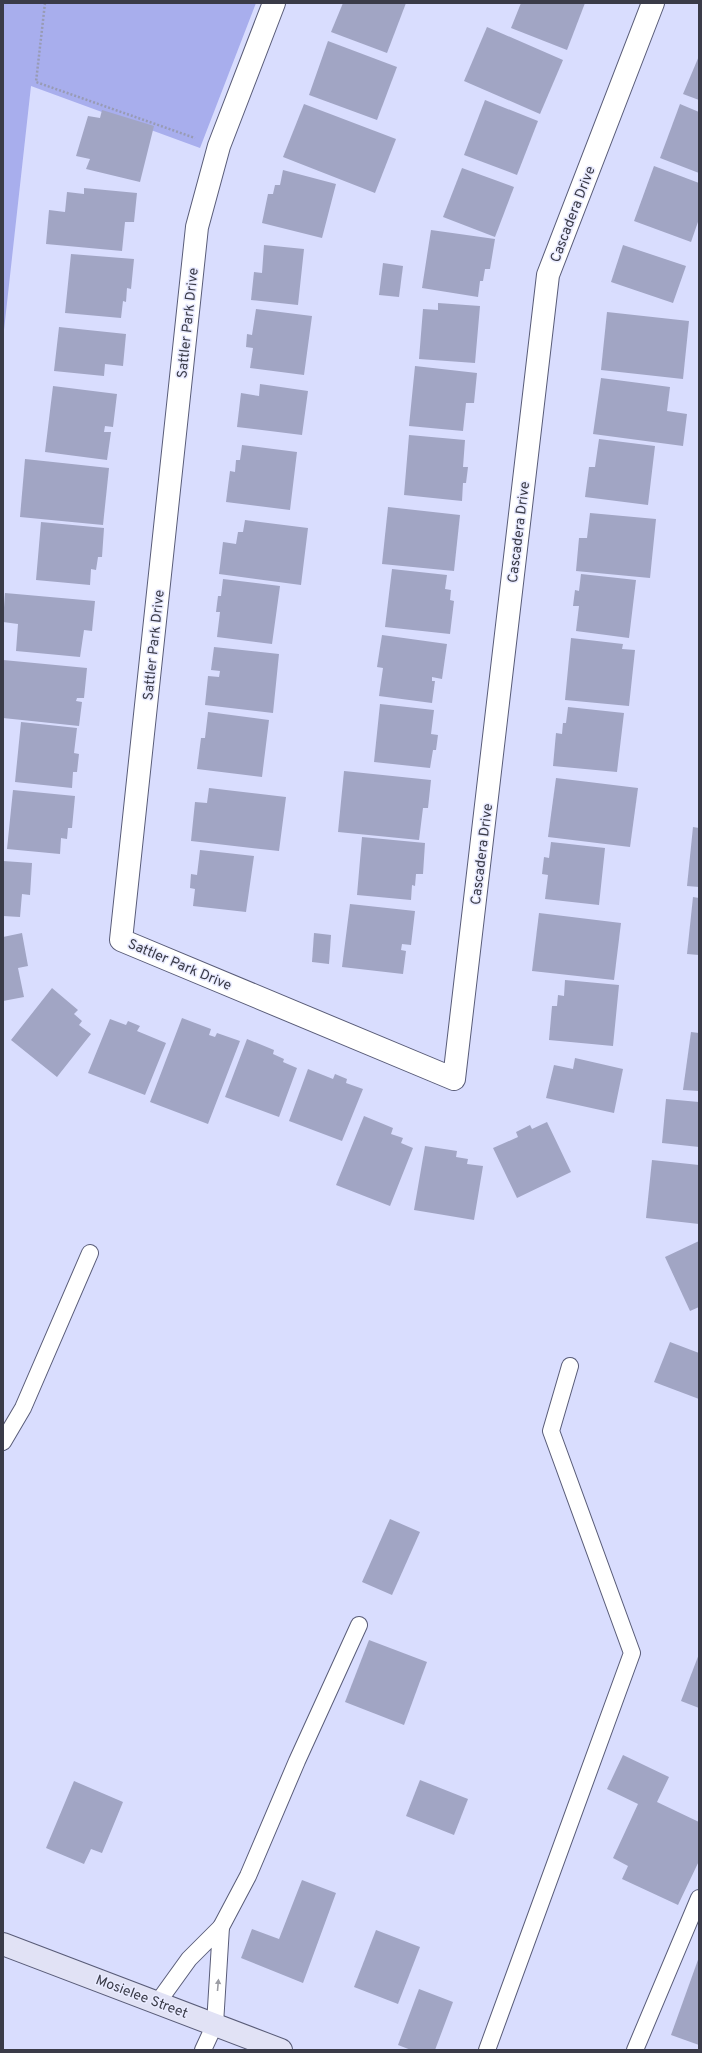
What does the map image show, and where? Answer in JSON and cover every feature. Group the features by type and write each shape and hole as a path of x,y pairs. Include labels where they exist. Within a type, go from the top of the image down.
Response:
{"street":[{"name":"Sattler Park Drive","path":"274,3 219,146 197,227 122,940 454,1079"},
{"name":"Cascadera Drive","path":"454,1079 548,274 653,3"},
{"name":"Mosielee Street","path":"3,1944 281,2050"}],"lane":[{"path":"3,1442 23,1408 90,1253"},
{"path":"487,2050 632,1653 551,1431 570,1366"},
{"path":"158,2002 189,1959 221,1927 248,1876 297,1761 359,1625"},
{"path":"635,2050 699,1898"},
{"path":"203,2050 214,2024 221,1927"}],"path":[{"path":"45,3 36,82 219,146"}],"shaded area":[{"path":"3,3 256,3 200,148 31,86 3,339"}],"building":[{"path":"343,3 406,3 387,53 331,32"},
{"path":"521,3 585,3 567,50 511,28"},
{"path":"487,27 563,60 540,114 464,81"},
{"path":"328,41 397,67 377,120 309,95"},
{"path":"699,56 699,100 683,94"},
{"path":"485,100 538,121 517,175 464,155"},
{"path":"304,104 396,139 375,193 283,157"},
{"path":"680,104 699,112 699,173 660,158"},
{"path":"102,110 154,126 140,182 86,169 90,159 76,156 88,116 100,118"},
{"path":"654,166 699,183 699,219 691,242 634,221"},
{"path":"462,168 514,187 495,237 443,217"},
{"path":"283,170 336,184 322,238 262,223 268,194 273,194 275,185 280,185"},
{"path":"84,188 137,193 134,222 125,222 122,251 46,244 49,210 65,212 67,192 84,194"},
{"path":"431,230 495,239 490,269 485,269 483,281 480,281 478,297 422,288"},
{"path":"264,245 304,249 298,305 251,300 254,272 262,273"},
{"path":"623,245 686,266 673,303 611,282"},
{"path":"71,254 134,259 131,289 127,288 126,302 123,301 121,318 65,313"},
{"path":"383,263 403,266 399,297 379,295"},
{"path":"438,303 480,306 475,363 419,359 423,309 438,310"},
{"path":"256,309 312,316 304,375 250,368 253,348 246,347 247,334 252,335"},
{"path":"607,312 689,321 683,379 601,370"},
{"path":"59,327 126,334 123,366 105,364 104,376 54,371"},
{"path":"415,366 477,373 474,403 466,403 463,431 409,426"},
{"path":"601,378 670,387 667,411 687,414 683,446 593,434"},
{"path":"260,384 308,391 302,435 237,427 241,393 259,396"},
{"path":"53,386 117,394 113,427 105,426 104,432 111,432 107,460 45,452"},
{"path":"409,435 465,440 463,467 468,467 466,483 463,483 462,501 404,495"},
{"path":"599,439 655,446 648,505 585,497 589,467 595,467"},
{"path":"242,445 297,452 290,510 226,502 230,471 235,472 236,460 240,460"},
{"path":"25,459 109,468 103,525 20,517"},
{"path":"388,507 460,515 454,571 382,564"},
{"path":"590,513 656,519 650,578 576,571 579,538 587,538"},
{"path":"245,520 308,528 301,585 219,574 223,542 236,544 238,532 243,532"},
{"path":"41,522 104,528 102,557 98,557 96,570 91,569 90,585 36,580"},
{"path":"392,569 447,575 445,589 451,590 450,600 454,601 450,634 385,627"},
{"path":"581,574 636,580 629,638 576,631 579,606 573,606 575,590 579,591"},
{"path":"223,579 280,586 272,644 217,637 220,612 216,612 218,596 221,596"},
{"path":"5,593 95,601 92,631 84,630 80,657 16,651 18,624 3,622"},
{"path":"382,635 447,644 442,679 432,677 432,681 435,681 432,703 379,696 383,668 377,667"},
{"path":"571,638 623,644 622,649 635,650 629,706 565,700"},
{"path":"214,647 279,654 273,713 205,705 208,676 219,677 220,671 211,670"},
{"path":"3,660 87,668 84,698 77,698 76,701 82,702 79,726 3,718"},
{"path":"380,704 434,710 431,734 438,735 436,750 433,750 430,768 374,762"},
{"path":"568,707 624,713 617,772 553,766 556,733 562,734 563,723 566,723"},
{"path":"208,712 269,720 262,777 197,769 201,738 205,738"},
{"path":"21,722 77,728 74,753 79,754 77,772 73,772 72,788 15,782"},
{"path":"344,771 431,780 428,808 423,808 419,840 338,832"},
{"path":"556,778 638,788 630,847 548,837"},
{"path":"209,788 286,797 279,851 191,841 195,802 207,803"},
{"path":"13,790 75,796 72,828 68,828 67,839 61,838 60,854 7,849"},
{"path":"693,827 699,828 699,887 687,886"},
{"path":"362,837 425,843 423,874 416,874 415,886 412,885 411,900 357,895"},
{"path":"551,842 605,848 599,905 545,899 548,875 542,874 544,857 549,858"},
{"path":"200,850 254,856 246,912 193,906 195,889 190,888 191,874 197,875"},
{"path":"3,861 32,863 30,895 22,894 20,917 3,916"},
{"path":"693,897 699,898 699,955 687,954"},
{"path":"350,904 415,911 411,945 402,944 401,950 406,951 403,974 342,967"},
{"path":"539,913 621,923 614,980 532,971"},
{"path":"22,933 28,966 18,968 24,997 3,1001 3,937"},
{"path":"314,933 331,935 329,964 312,962"},
{"path":"565,980 619,985 613,1046 549,1040 552,1006 557,1006 558,995 564,996"},
{"path":"52,988 78,1010 74,1014 82,1021 79,1025 91,1034 57,1077 11,1040"},
{"path":"182,1018 211,1029 209,1035 215,1037 217,1033 240,1041 208,1124 150,1102"},
{"path":"110,1019 126,1025 128,1021 140,1026 137,1031 166,1043 145,1095 88,1073"},
{"path":"691,1032 699,1033 699,1091 683,1090"},
{"path":"247,1039 274,1050 273,1054 284,1059 283,1062 297,1068 279,1117 225,1097"},
{"path":"575,1058 623,1069 614,1113 546,1098 554,1065 573,1069"},
{"path":"308,1069 333,1079 335,1074 347,1079 346,1083 363,1089 342,1141 289,1121"},
{"path":"666,1099 699,1102 699,1147 662,1143"},
{"path":"364,1116 393,1128 391,1134 403,1138 401,1143 413,1148 390,1206 336,1185"},
{"path":"547,1122 571,1172 517,1198 493,1148 518,1137 516,1132 530,1125 532,1129"},
{"path":"425,1146 457,1151 456,1157 468,1159 467,1164 483,1166 474,1220 414,1210"},
{"path":"652,1160 699,1165 699,1224 646,1218"},
{"path":"699,1241 699,1307 690,1311 665,1257"},
{"path":"670,1342 699,1353 699,1399 654,1382"},
{"path":"390,1519 420,1532 392,1595 362,1582"},
{"path":"369,1640 427,1662 404,1725 345,1702"},
{"path":"699,1654 699,1708 681,1701"},
{"path":"623,1755 669,1777 657,1802 699,1822 699,1861 678,1905 622,1879 628,1866 613,1858 638,1804 607,1789"},
{"path":"420,1780 468,1799 454,1835 406,1816"},
{"path":"74,1781 123,1802 102,1853 91,1849 84,1864 46,1848"},
{"path":"302,1880 336,1893 303,1983 241,1958 252,1929 279,1939"},
{"path":"376,1930 420,1947 398,2004 354,1987"},
{"path":"699,1957 699,2045 671,2035"},
{"path":"419,1989 453,2002 435,2050 411,2050 398,2045"}]}
